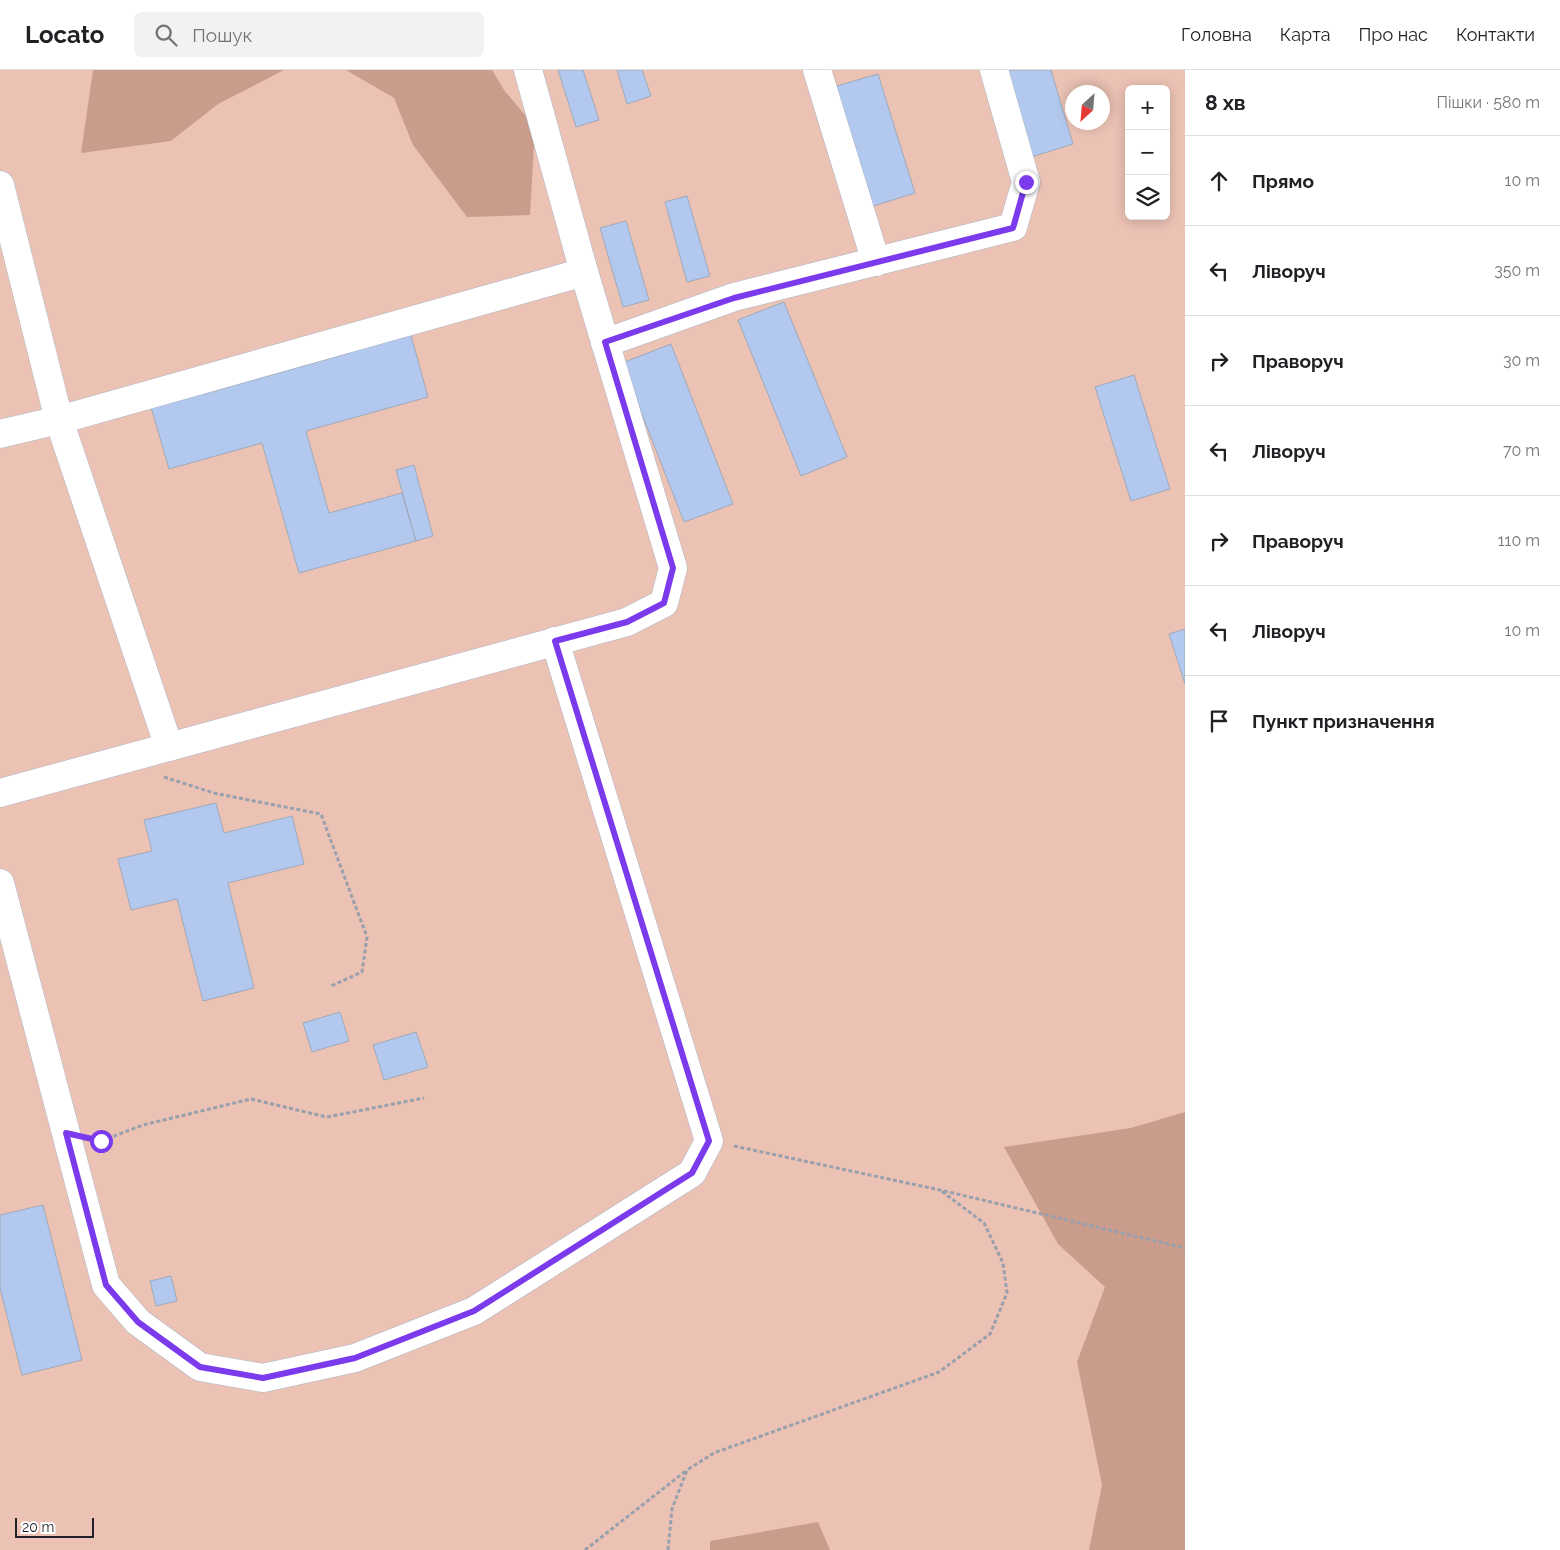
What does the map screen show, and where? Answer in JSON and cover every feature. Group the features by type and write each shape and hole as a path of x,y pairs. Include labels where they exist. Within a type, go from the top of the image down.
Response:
{"lane":[{"path":"0,793 627,622 664,603 673,568 584,272 528,70"},
{"path":"817,70 876,262"},
{"path":"605,342 734,298 1013,228 1026,182 994,70"},
{"path":"0,185 59,420 169,747"},
{"path":"0,434 59,420 584,272"},
{"path":"0,883 106,1285 138,1322 200,1367 263,1378 355,1358 474,1311 692,1173 709,1141 555,641"}],"path":[{"path":"159,775 214,793 321,814 367,937 362,972 331,986"},
{"path":"66,1133 101,1141 143,1125 252,1098 327,1117 424,1098"},
{"path":"709,1141 940,1190 1185,1248"},
{"path":"585,1550 687,1470 714,1453 939,1372 990,1334 1007,1293 1003,1262 984,1223 940,1190"},
{"path":"668,1550 672,1509 687,1470"}],"shaded area":[{"path":"0,70 1185,70 1185,1550 0,1550"},
{"path":"93,70 284,70 218,104 171,141 81,153"},
{"path":"346,70 492,70 504,90 535,127 530,215 467,217 413,145 394,98"},
{"path":"1185,1112 1185,1550 1089,1550 1102,1485 1077,1362 1105,1287 1058,1244 1004,1147 1131,1128"},
{"path":"818,1522 830,1550 710,1550 710,1541"}],"building":[{"path":"558,70 583,70 599,120 576,127"},
{"path":"617,70 642,70 651,96 627,104"},
{"path":"1000,70 1051,70 1065,117 1065,130 1069,130 1073,144 1025,159"},
{"path":"878,74 915,193 867,208 830,88"},
{"path":"687,196 710,276 687,282 665,202"},
{"path":"626,221 649,300 623,307 600,228"},
{"path":"784,302 847,457 801,476 738,320"},
{"path":"409,328 428,397 306,431 329,513 402,493 416,541 299,573 262,443 169,469 149,400 202,386 204,394 349,353 347,346"},
{"path":"671,344 733,504 684,522 622,363"},
{"path":"1134,375 1170,489 1131,501 1095,387"},
{"path":"414,465 433,536 416,541 396,470"},
{"path":"1185,629 1185,684 1169,634"},
{"path":"216,803 224,833 292,816 304,864 228,883 254,988 203,1001 177,899 131,910 118,859 152,851 144,820"},
{"path":"340,1012 349,1041 312,1052 303,1023"},
{"path":"416,1032 428,1067 384,1080 373,1045"},
{"path":"43,1205 82,1360 22,1375 0,1288 0,1215"},
{"path":"171,1276 177,1301 156,1306 150,1281"}],"route":[{"path":"101,1141 66,1133 106,1285 138,1322 200,1367 263,1378 355,1358 474,1311 692,1173 709,1141 555,641 627,622 664,603 673,568 605,342 734,298 1013,228 1026,182"}]}
